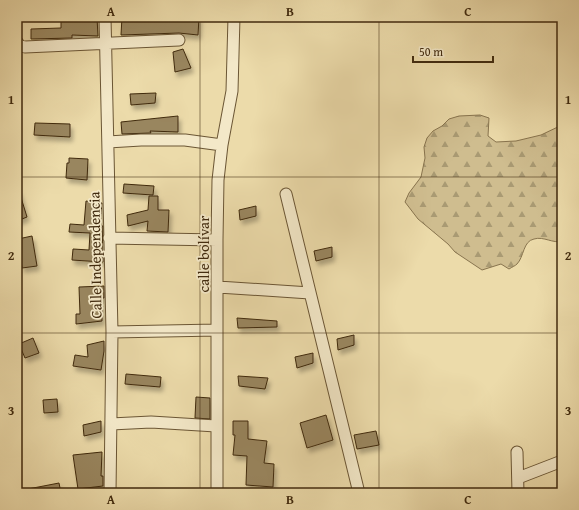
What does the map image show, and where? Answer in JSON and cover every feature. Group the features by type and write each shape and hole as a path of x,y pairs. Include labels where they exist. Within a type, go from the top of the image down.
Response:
{"street":[{"name":"Calle Independencia","path":"105,17 112,332 110,493"},
{"name":"calle bolívar","path":"217,493 216,426 218,180 222,145 232,91 234,17"},
{"path":"17,42 20,46 25,47 179,40"},
{"path":"108,142 185,140 222,145"},
{"path":"286,194 359,493"},
{"path":"109,238 217,240"},
{"path":"218,287 310,293"},
{"path":"112,332 217,330"},
{"path":"111,424 151,422 216,426"},
{"path":"517,452 518,493"},
{"path":"518,478 562,461"}],"green space":[{"path":"480,115 489,118 488,136 496,142 516,141 541,135 562,125 562,241 555,242 538,238 530,240 519,261 516,265 509,269 501,264 482,270 455,252 448,244 418,219 405,202 409,193 421,177 425,158 424,147 427,138 433,131 442,126 449,119 459,116"}],"building":[{"path":"61,17 97,18 98,36 72,35 72,38 31,39 31,29 61,28"},
{"path":"122,17 199,17 198,35 179,33 121,35"},
{"path":"183,49 191,68 175,72 173,52"},
{"path":"156,93 155,103 131,105 130,94"},
{"path":"178,116 178,132 150,131 151,133 122,134 121,122"},
{"path":"35,123 70,124 70,137 34,135"},
{"path":"69,158 88,159 87,180 66,178 67,163 69,163"},
{"path":"124,184 154,186 153,195 123,193"},
{"path":"17,191 19,191 27,217 17,221"},
{"path":"149,196 158,196 158,210 169,210 168,232 147,231 148,221 128,226 127,215 148,210"},
{"path":"86,201 102,203 100,226 103,226 103,262 72,260 73,249 89,250 90,233 69,232 70,224 84,225"},
{"path":"256,206 256,216 240,220 239,210"},
{"path":"32,236 37,266 22,268 18,239"},
{"path":"332,247 332,257 316,261 314,251"},
{"path":"104,286 104,298 102,298 102,321 76,324 76,314 80,314 79,287"},
{"path":"237,318 277,321 277,327 238,328"},
{"path":"354,335 354,345 338,350 337,339"},
{"path":"33,338 39,353 25,358 19,344"},
{"path":"104,341 101,370 73,366 75,355 88,357 87,345"},
{"path":"313,353 313,363 297,368 295,357"},
{"path":"126,374 161,377 160,387 125,384"},
{"path":"238,376 268,378 265,389 239,386"},
{"path":"196,397 210,398 210,419 195,418"},
{"path":"57,399 58,412 44,413 43,400"},
{"path":"326,415 333,440 307,448 300,423"},
{"path":"101,421 101,432 84,436 83,425"},
{"path":"233,421 248,421 248,439 267,441 264,463 274,464 273,487 246,485 247,456 233,455 235,435 233,435"},
{"path":"376,431 379,445 357,449 354,435"},
{"path":"102,452 101,476 103,476 103,486 78,489 73,455"},
{"path":"59,483 61,493 28,493 28,489"}]}
